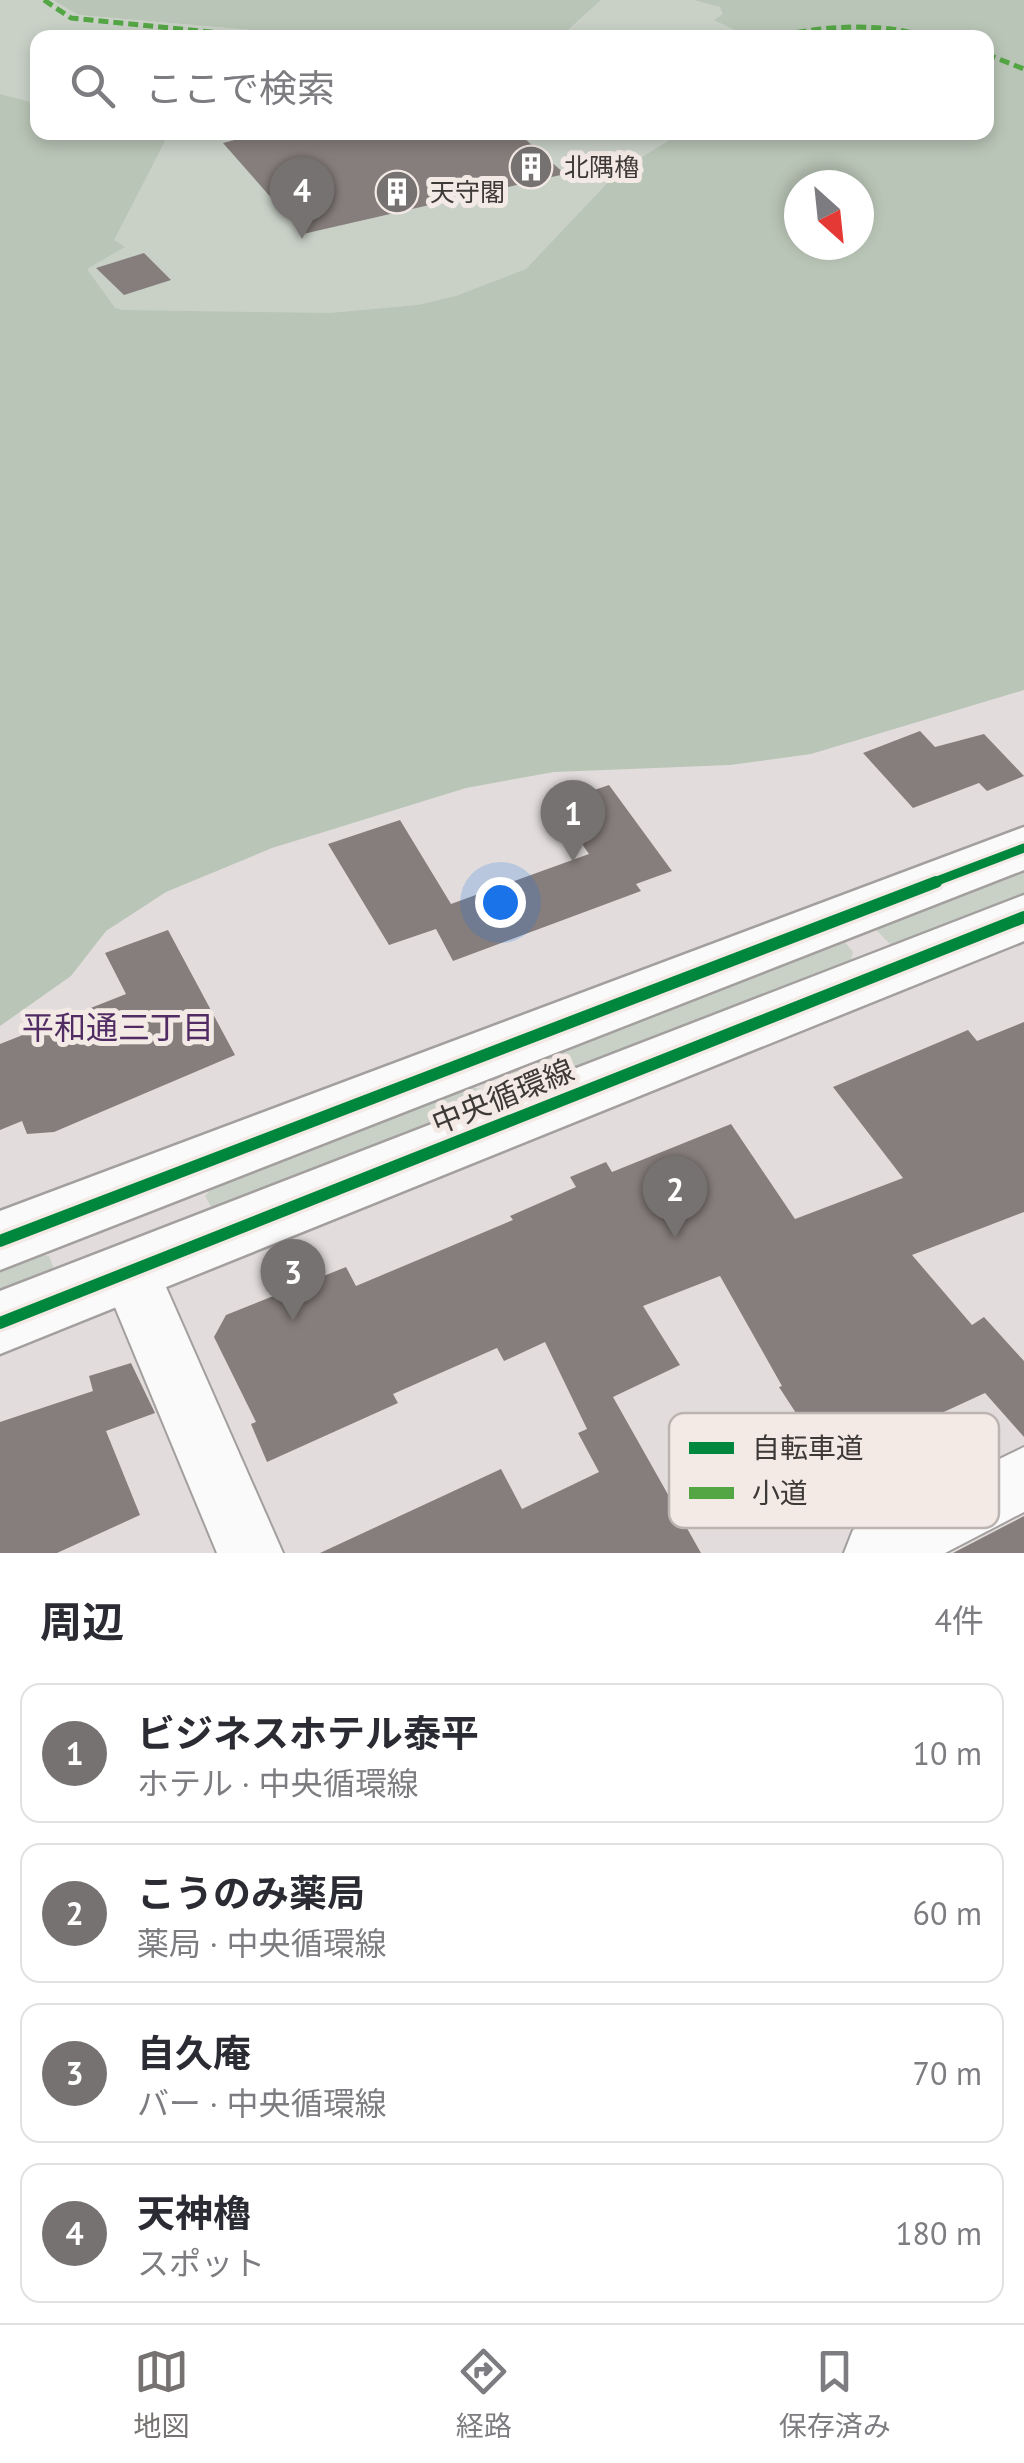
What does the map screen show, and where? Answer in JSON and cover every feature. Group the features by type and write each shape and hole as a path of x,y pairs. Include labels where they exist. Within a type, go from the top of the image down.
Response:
{"street":[{"name":"中央循環線","path":"0,1242 1024,848"},
{"name":"中央循環線","path":"0,1323 1024,917"},
{"path":"833,922 877,975"},
{"path":"484,1056 522,1116"},
{"path":"101,1202 250,1553"},
{"path":"999,1491 1024,1478"},
{"path":"877,1553 926,1528"}],"shaded area":[{"path":"0,0 53,0 78,15 249,30 30,30 30,128 0,119"},
{"path":"601,0 693,0 721,7 753,30 569,30"},
{"path":"49,140 680,140 518,283 344,324 106,315 60,272"},
{"path":"1024,865 1024,894 902,943 890,944 875,929 877,925"},
{"path":"834,940 844,941 853,952 851,960 546,1083 519,1087 510,1079 514,1067"},
{"path":"467,1087 482,1089 488,1100 212,1209 205,1196 213,1187"},
{"path":"36,1254 49,1256 55,1272 0,1303 0,1268"}],"green space":[{"path":"53,0 601,0 569,30 249,30 78,15"},
{"path":"693,0 1024,0 1024,690 811,754 730,765 554,772 466,788 272,848 166,892 106,931 71,976 0,1026 0,94 30,102 30,140 165,141 114,240 125,247 87,269 115,308 123,310 330,313 418,305 456,296 526,269 618,172 670,140 994,140 994,30 735,30 714,20 723,14 720,7"}],"building":[{"path":"526,140 565,174 303,234 223,143"},
{"path":"144,253 171,280 124,295 96,268"},
{"path":"920,731 935,747 984,734 1024,776 987,791 979,783 913,808 863,753"},
{"path":"609,785 672,871 636,884 641,891 453,961 436,929 389,945 328,844 400,820 451,904 589,854 554,804"},
{"path":"168,930 235,1055 54,1132 27,1134 22,1121 0,1130 0,1044 126,994 105,953"},
{"path":"1024,1022 1024,1212 912,1255 972,1325 984,1317 1024,1361 1024,1437 985,1393 942,1413 796,1413 720,1276 643,1306 680,1365 613,1397 669,1496 669,1528 687,1528 701,1553 320,1553 501,1469 522,1509 599,1472 578,1433 587,1429 545,1342 504,1361 497,1348 393,1394 398,1403 267,1462 251,1424 256,1422 214,1337 226,1315 346,1267 356,1286 513,1220 510,1216 576,1187 570,1177 606,1162 612,1172 731,1124 795,1219 903,1178 833,1087 968,1030 977,1041"},
{"path":"131,1363 155,1413 106,1431 140,1515 57,1553 0,1553 0,1422 93,1391 89,1376"},
{"path":"1024,1516 1024,1553 953,1553"}],"marked path":[{"path":"44,0 71,18 192,30"},
{"path":"809,30 850,26 902,30"},
{"path":"994,57 1024,69"}],"cycle path":[{"path":"0,1241 1024,848"},
{"path":"0,1323 1024,917"}],"place":[{"name":"北隅櫓","path":"531,167"},
{"name":"天守閣","path":"397,192"},
{"name":"天神櫓","path":"302,239"},
{"name":"ビジネスホテル泰平","path":"573,862"},
{"name":"こうのみ薬局","path":"675,1238"},
{"name":"自久庵","path":"293,1321"}],"district":[{"name":"平和通三丁目","path":"118,1028"}]}
